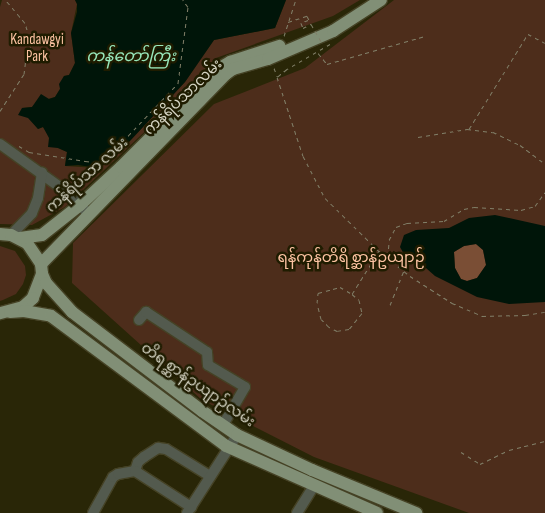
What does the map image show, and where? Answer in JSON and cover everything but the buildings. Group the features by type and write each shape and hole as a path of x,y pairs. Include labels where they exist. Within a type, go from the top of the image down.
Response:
{"main road":[{"path":"269,54 289,42 347,16 371,0"},
{"name":"ကန်ရိပ်သာလမ်း","path":"41,269 84,209 118,186 232,69 332,31 381,0"},
{"name":"ကန်ရိပ်သာ လမ်း","path":"10,236 42,234 84,209"},
{"name":"တိရစ္ဆာန်ဥယျာဉ်လမ်း","path":"10,236 34,252 46,283 72,312 127,355 237,435 312,470 416,513"},
{"path":"5,312 23,307 33,298 41,269"},
{"name":"တိရစ္ဆာန်ဥယျာဉ်လမ်း","path":"5,312 24,311 51,316 229,447 376,513"}],"street":[{"path":"0,144 42,172 84,209"},
{"path":"10,236 32,213 38,198 42,172"},
{"path":"139,320 146,312 207,352 208,364 245,387 223,425"},
{"path":"93,513 113,477 118,474 135,471 189,510 237,435"},
{"path":"135,471 138,462 158,448 166,449 210,476"},
{"path":"298,513 314,486"}],"path":[{"path":"0,111 24,74 26,58 32,45 25,23 6,0"},
{"path":"16,144 29,152 95,162 106,159 178,83 188,7 183,0"},
{"path":"284,36 296,0"},
{"path":"288,22 307,16 309,20 301,23 303,28 311,24 322,42"},
{"path":"469,129 528,34 545,43"},
{"path":"318,52 327,64 425,36"},
{"path":"323,50 286,69 277,77 303,156 325,198 379,251 404,271 452,303 482,316 525,315 545,312"},
{"path":"418,137 469,129 492,132 520,145 545,164"},
{"path":"388,257 389,240 396,227 406,224 444,221 464,209 474,207 521,210 535,206 545,192"},
{"path":"352,294 379,251"},
{"path":"390,305 404,271"},
{"path":"340,287 352,294 359,300 362,313 348,329 337,331 330,328 322,319 316,304 318,293 340,287"},
{"path":"462,452 480,464 509,450 545,442"}],"green space":[{"name":"Kandawgyi Park","path":"2,0 75,0 77,4 71,33 75,63 69,75 64,76 55,97 37,102 32,107 22,108 38,129 43,127 58,148 67,152 65,166 98,168 114,158 185,82 214,40 275,28 286,0 360,0 333,16 216,58 175,103 65,207 32,225 0,224 0,7"},
{"name":"ရန်ကုန်တိရိစ္ဆာန်ဥယျာဉ်","path":"394,0 545,0 545,513 469,513 314,457 202,400 72,283 73,243 214,104 305,68"},
{"path":"0,246 15,251 25,266 26,275 23,284 16,294 0,301"}],"shaded area":[{"path":"476,244 483,250 486,265 477,278 467,281 461,279 455,268 454,252 464,246"}],"water":[{"name":"ကန်တော်ကြီး","path":"75,0 286,0 275,28 214,40 185,82 114,158 98,168 78,165 65,166 67,152 58,148 48,147 49,138 43,127 38,129 28,118 18,115 22,108 32,107 41,94 49,99 55,97 60,89 59,84 64,76 69,75 75,63 71,33 77,12"},
{"path":"495,215 545,226 545,302 509,304 477,297 435,276 418,261 405,256 400,247 404,235 416,230 449,228 469,218","holes":["476,244 483,250 486,265 477,278 467,281 461,279 455,268 454,252 464,246"]}]}
